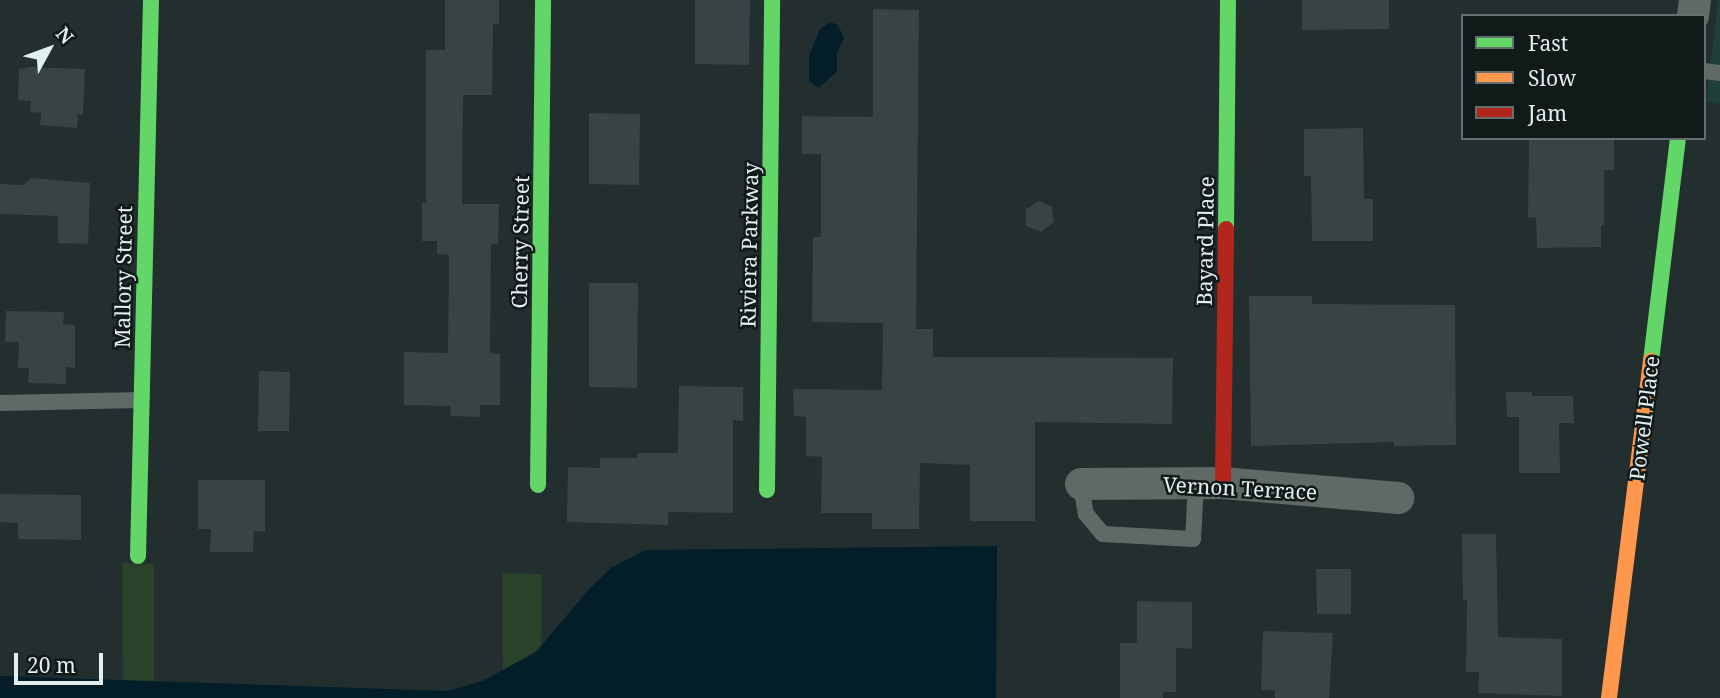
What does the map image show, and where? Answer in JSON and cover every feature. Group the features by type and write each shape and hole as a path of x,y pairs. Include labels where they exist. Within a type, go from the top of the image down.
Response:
{"street":[{"name":"Mallory Street","path":"138,556 151,0"},
{"name":"Cherry Street","path":"538,485 543,0"},
{"name":"Riviera Parkway","path":"767,490 772,0"},
{"name":"Bayard Place","path":"1209,483 1228,0"},
{"name":"Powell Place","path":"1609,698 1678,140"},
{"name":"Vernon Terrace","path":"1082,484 1209,483 1398,498"}],"lane":[{"path":"0,403 141,400"},
{"path":"1082,484 1086,514 1103,534 1193,539 1209,483"}],"shaded area":[{"path":"1720,0 1720,104 1706,102"},
{"path":"122,563 154,564 154,682 123,681"},
{"path":"502,573 542,574 541,647 503,671"}],"water":[{"path":"830,22 838,25 844,38 837,52 837,71 819,88 809,81 809,56 820,29"},
{"path":"997,546 996,698 0,698 0,676 448,691 482,681 535,653 589,589 611,568 646,550"}],"building":[{"path":"445,0 499,0 499,24 493,24 492,95 463,95 462,204 499,204 498,244 491,244 490,353 500,354 500,405 480,405 480,417 450,416 451,406 404,405 404,352 448,353 449,255 437,254 437,241 422,241 422,203 426,203 426,50 445,50"},
{"path":"695,0 750,0 749,65 695,64"},
{"path":"1302,0 1389,0 1389,29 1302,30"},
{"path":"873,9 919,10 916,329 933,329 933,357 1173,358 1172,424 1035,422 1035,521 970,521 970,465 920,463 919,529 872,529 872,513 821,513 822,457 806,456 806,417 794,416 793,389 882,390 883,323 812,322 813,237 821,237 821,154 802,154 802,116 873,117"},
{"path":"19,69 85,69 83,115 78,114 77,128 40,125 41,113 30,112 31,101 18,100"},
{"path":"589,113 640,114 639,185 589,184"},
{"path":"1363,128 1364,199 1373,199 1373,241 1312,241 1311,176 1304,176 1304,129"},
{"path":"1529,140 1614,140 1614,170 1604,170 1604,225 1601,225 1601,247 1537,248 1536,217 1528,218"},
{"path":"32,178 90,183 88,244 58,243 58,216 0,214 0,184 23,185"},
{"path":"1039,201 1052,207 1054,222 1041,232 1026,226 1026,209"},
{"path":"589,283 638,283 637,388 589,387"},
{"path":"1249,296 1312,296 1312,304 1455,305 1456,445 1394,446 1394,442 1251,446"},
{"path":"6,311 64,312 63,324 75,325 75,368 66,367 66,384 28,383 29,368 18,368 19,342 5,342"},
{"path":"259,371 290,372 289,431 258,431"},
{"path":"679,386 743,387 743,421 733,420 733,513 668,512 668,525 567,522 568,467 600,468 600,458 637,458 638,453 678,453"},
{"path":"1506,392 1532,392 1532,396 1573,396 1574,423 1559,423 1560,473 1519,473 1519,417 1507,417"},
{"path":"198,480 265,480 265,532 254,531 253,552 210,552 211,529 198,529"},
{"path":"0,494 81,495 81,540 18,539 18,523 0,522"},
{"path":"1462,534 1496,534 1498,637 1562,639 1562,696 1478,693 1479,672 1466,672 1467,600 1463,600"},
{"path":"1316,569 1351,569 1351,614 1317,614"},
{"path":"1137,601 1192,602 1192,649 1176,648 1176,692 1163,692 1163,698 1120,698 1120,643 1137,643"},
{"path":"1263,631 1333,633 1329,698 1275,698 1275,690 1261,690"}],"traffic: fast":[{"path":"138,556 151,0"},
{"path":"538,485 543,0"},
{"path":"767,490 772,0"},
{"path":"1226,229 1228,0"},
{"path":"1651,361 1678,140"}],"traffic: slow":[{"path":"1609,698 1651,361"}],"traffic: jam":[{"path":"1223,483 1226,229"}]}
